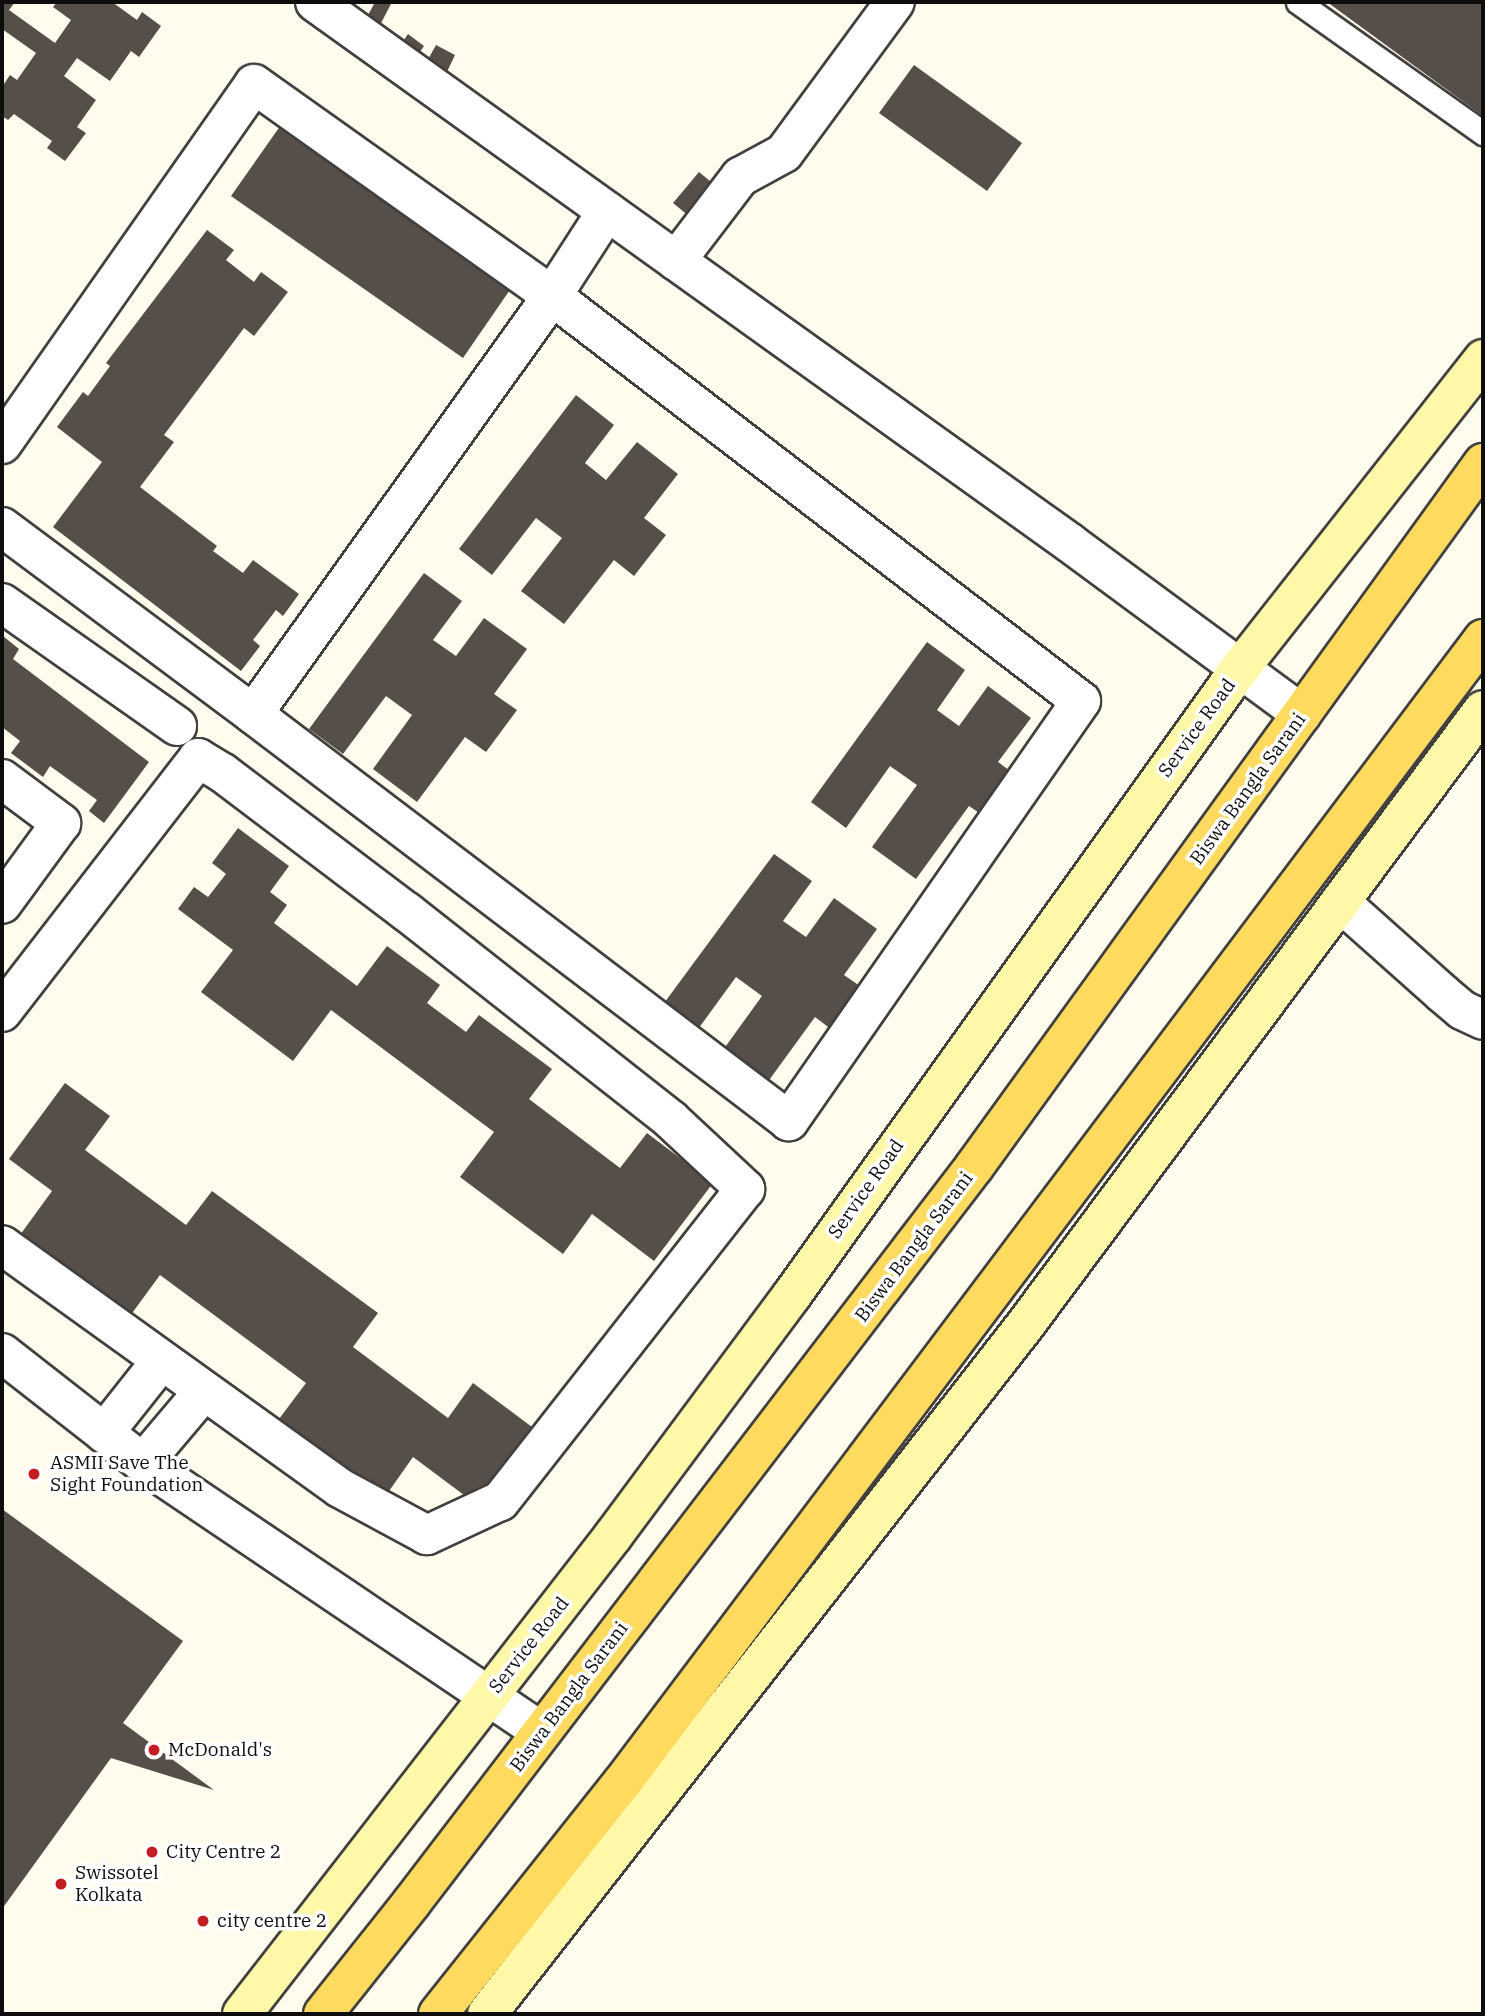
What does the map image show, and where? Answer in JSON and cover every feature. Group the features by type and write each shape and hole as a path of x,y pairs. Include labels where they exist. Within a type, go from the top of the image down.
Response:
{"main road":[{"name":"Biswa Bangla Sarani","path":"323,2014 974,1167 1483,463"},
{"path":"438,2014 639,1761 1483,639"}],"street":[{"path":"316,2 1241,667 1302,714"},
{"path":"676,261 740,177 784,153 895,2"},
{"path":"2,444 254,84 552,296 1081,701 789,1121 253,713 2,527"},
{"path":"253,713 552,296 607,211"},
{"name":"Service Road","path":"242,2014 613,1536 792,1295 1057,920 1241,667 1483,359"},
{"path":"2,603 177,726"},
{"path":"486,2014 1026,1324 1483,710"},
{"path":"2,1012 198,758 223,773 396,904 670,1119 745,1189 500,1502 427,1535 340,1488 2,1245"},
{"path":"2,779 61,823 2,904"},
{"path":"1340,902 1441,993 1462,1010 1483,1020"},
{"path":"2,1353 143,1463 542,1732"},
{"path":"104,1433 162,1361"},
{"path":"143,1463 203,1392"}],"lane":[{"path":"1298,2 1483,133"}],"building":[{"path":"2,2 15,2 9,10 55,43 71,20 53,7 57,2 112,2 137,20 142,12 161,26 139,57 131,51 110,81 77,58 64,76 96,100 77,127 86,133 65,161 47,148 52,141 14,114 8,120 2,116 2,87 10,75 17,80 36,53 2,29"},
{"path":"375,2 392,2 379,27 366,19"},
{"path":"1327,2 1483,2 1483,116"},
{"path":"408,34 424,46 415,59 399,47"},
{"path":"436,45 455,55 445,76 425,65"},
{"path":"914,65 1022,143 987,191 879,113"},
{"path":"283,122 514,284 463,358 231,196"},
{"path":"699,172 716,186 690,217 673,203"},
{"path":"207,230 234,250 226,260 254,282 261,272 288,292 254,336 244,328 164,435 174,442 140,487 217,546 213,551 243,573 253,560 299,594 283,616 276,610 253,640 260,646 241,671 53,527 102,462 57,427 83,392 88,396 110,366 106,363"},
{"path":"576,395 614,425 585,463 606,480 637,442 678,474 644,518 666,535 634,576 614,560 564,624 521,591 562,538 536,518 492,575 459,549"},
{"path":"424,573 462,601 433,640 456,656 484,618 527,649 494,694 517,710 486,752 465,737 417,802 373,769 412,715 386,696 343,754 309,729"},
{"path":"3,636 19,649 13,659 149,762 104,823 89,811 97,800 50,766 43,777 11,753 20,741 2,727"},
{"path":"927,642 965,670 937,710 959,726 988,686 1031,718 998,762 1021,779 991,821 969,806 916,879 872,847 917,785 890,766 846,828 811,802"},
{"path":"238,828 289,866 270,892 287,905 274,923 357,986 387,946 440,985 427,1003 466,1032 479,1015 552,1069 529,1099 620,1168 647,1133 713,1183 654,1261 592,1214 563,1254 460,1177 494,1132 331,1010 293,1061 201,992 233,950 178,909 194,887 208,897 226,874 212,863"},
{"path":"774,854 812,881 783,921 806,937 834,898 877,929 844,975 867,991 836,1033 815,1017 767,1083 723,1050 762,996 736,977 693,1036 659,1010"},
{"path":"65,1083 110,1116 85,1150 186,1225 212,1191 378,1313 353,1347 448,1418 473,1383 536,1430 480,1507 413,1457 382,1501 276,1423 306,1383 160,1275 130,1316 20,1235 52,1191 9,1159"},
{"path":"2,1509 183,1641 123,1723 214,1790 111,1758 2,1909"}],"place":[{"name":"ASMII Save The Sight Foundation","path":"34,1474"},
{"name":"McDonald's","path":"154,1750"},
{"name":"City Centre 2","path":"152,1852"},
{"name":"Swissotel Kolkata","path":"61,1884"},
{"name":"city centre 2","path":"203,1921"}]}
